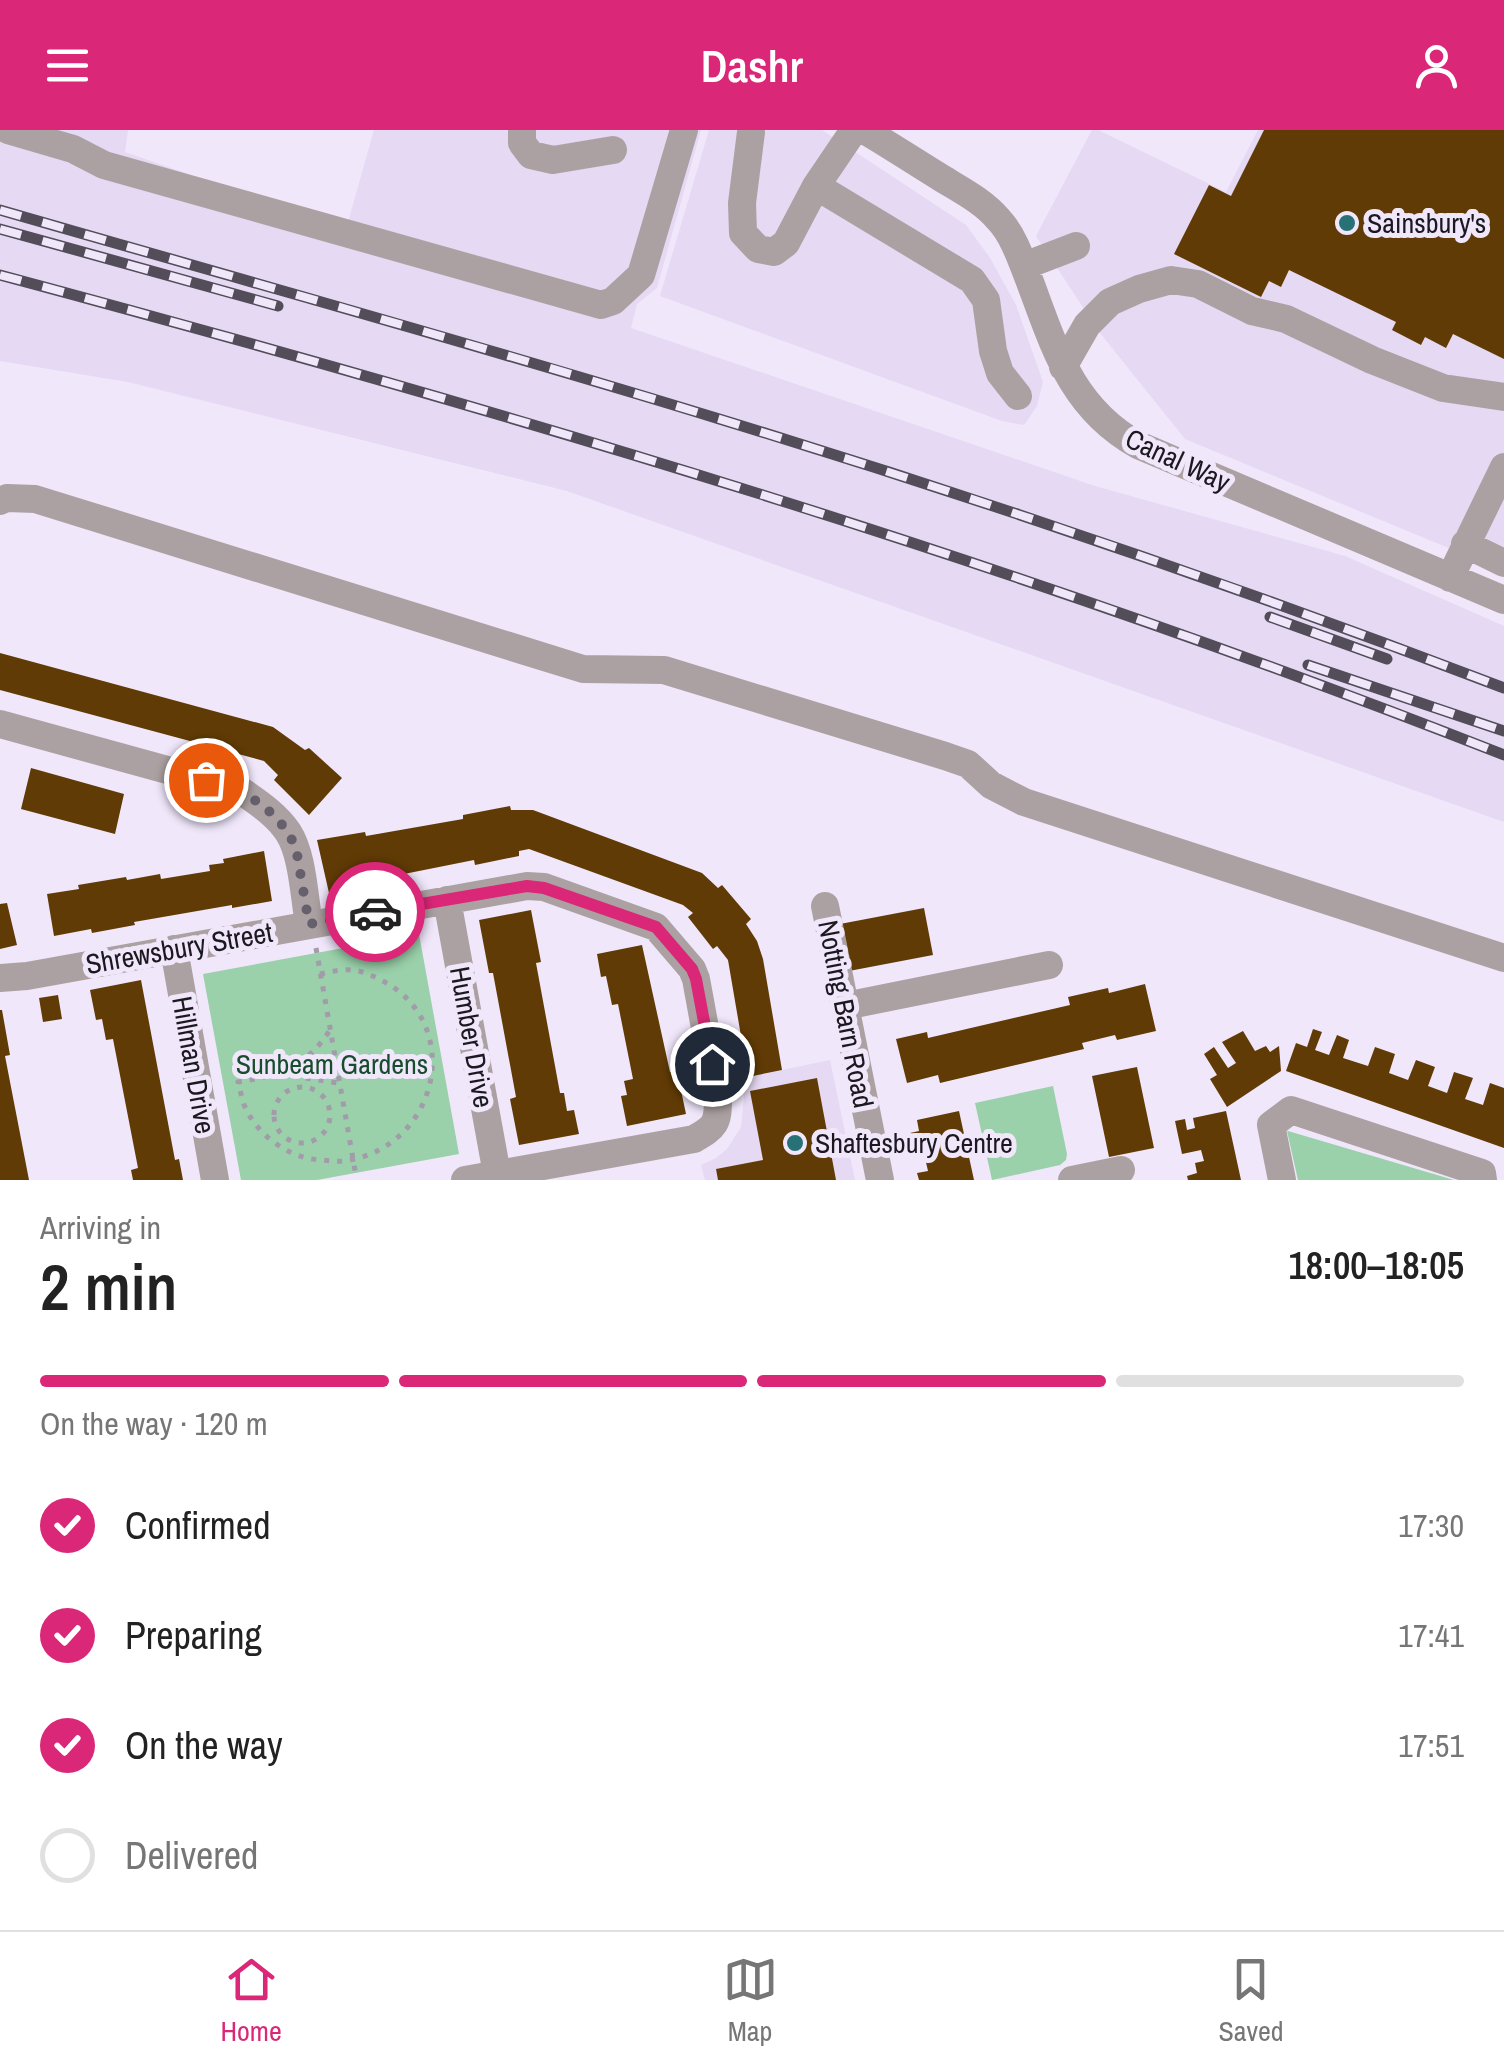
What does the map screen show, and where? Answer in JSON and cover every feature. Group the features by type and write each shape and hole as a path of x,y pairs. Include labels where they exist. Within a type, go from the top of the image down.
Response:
{"street":[{"path":"8,130 74,149 104,165 601,305 613,301 640,275 684,130"},
{"path":"522,130 522,143 531,155 552,160 613,150"},
{"path":"751,132 742,203 743,233 758,248 774,252 786,243 816,186 854,130"},
{"name":"Canal Way","path":"864,130 986,207 1001,221 1024,266 1063,367 1079,393 1120,435 1504,600"},
{"path":"816,186 972,280 986,300 1000,373 1018,396"},
{"path":"1024,266 1076,246"},
{"path":"1063,367 1087,325 1110,302 1171,280 1198,284 1252,311 1286,319 1443,388 1504,397"},
{"path":"1450,578 1504,467"},
{"path":"0,500 35,499 583,669 664,670 968,764 992,785 1024,802 1504,958"},
{"path":"1466,544 1504,562"},
{"path":"0,724 240,790 266,808 287,830 296,848 312,934"},
{"name":"Shrewsbury Street","path":"0,978 174,949 312,934 448,900 527,886 544,888 656,927 696,979 718,1099 718,1119 711,1129 694,1139 464,1180"},
{"name":"Humber Drive","path":"448,900 497,1174"},
{"name":"Notting Barn Road","path":"825,906 880,1180"},
{"name":"Hillman Drive","path":"174,949 215,1180"},
{"path":"845,1006 1049,965"},
{"path":"1282,1180 1271,1125 1291,1110 1482,1173 1483,1180"},
{"path":"1072,1180 1121,1170"}],"path":[{"path":"312,934 356,1176"},
{"path":"320,974 352,970 405,994 433,1050 430,1089 406,1133 382,1150 337,1162 303,1158 275,1144 246,1110 238,1082 276,1074 305,1060 330,1030"},
{"path":"428,1036 438,1034"},
{"path":"276,1074 340,1083"},
{"path":"312,1088 314,1079"},
{"path":"299,1086 312,1088 328,1103 329,1125 314,1141 292,1142 275,1124 278,1100 299,1086"},
{"path":"288,1150 292,1142"}],"shaded area":[{"path":"0,130 128,130 125,152 583,312 348,222 374,130 701,130 657,288 637,304 631,328 1095,486 1345,556 1504,626 1504,822 567,491 128,382 0,361"},
{"path":"709,130 822,130 966,225 1016,305 1043,382 1037,406 1024,425 1002,421 660,296"},
{"path":"1092,130 1226,192 1258,130 1504,130 1504,573 1185,439 1100,333 1036,236"},
{"path":"830,1060 855,1180 705,1180 701,1165 727,1149 741,1127 744,1097 740,1079"}],"green space":[{"name":"Sunbeam Gardens","path":"419,934 459,1154 317,1180 241,1180 203,974"},
{"path":"1053,1086 1066,1160 1060,1165 992,1180 975,1103"},
{"path":"1288,1131 1454,1180 1298,1180"}],"building":[{"name":"Sainsbury's","path":"1264,130 1504,130 1504,359 1453,334 1446,348 1425,337 1421,345 1392,330 1396,322 1289,270 1281,287 1269,281 1261,297 1174,254 1209,185 1231,196"},
{"path":"0,653 273,727 305,750 309,748 342,778 309,815 274,780 278,775 264,761 0,690"},
{"path":"31,768 124,794 115,834 21,809"},
{"path":"510,806 511,810 533,810 702,873 718,888 722,885 751,919 746,924 763,959 782,1070 748,1077 728,960 717,946 713,949 688,917 693,913 683,905 529,849 519,851 519,856 475,865 474,860 329,893 317,840 365,832 366,836 463,819 463,815"},
{"path":"264,851 272,901 134,922 135,925 92,933 91,929 54,936 47,894 126,877 127,880 160,874 161,879 210,871 209,865 224,863 223,859"},
{"path":"7,903 17,945 0,949 0,904"},
{"path":"924,908 933,955 849,971 840,924"},
{"path":"531,910 541,962 536,963 560,1093 564,1093 567,1111 574,1110 579,1134 519,1145 510,1099 516,1097 479,920"},
{"path":"642,945 670,1072 677,1071 686,1114 627,1126 621,1096 627,1095 624,1081 633,1079 618,1004 612,1005 597,954"},
{"path":"141,980 175,1160 179,1159 183,1180 133,1180 131,1170 138,1168 113,1039 106,1040 102,1019 96,1020 90,990"},
{"path":"1145,984 1156,1031 1117,1040 1115,1035 1082,1043 1084,1049 940,1083 938,1075 907,1083 896,1039 927,1032 928,1038 1070,1005 1068,997"},
{"path":"58,995 62,1019 43,1022 39,998"},
{"path":"0,1010 10,1055 5,1056 29,1180 0,1180"},
{"path":"1313,1029 1322,1032 1315,1050 1329,1055 1337,1035 1349,1040 1343,1058 1368,1066 1375,1047 1395,1054 1389,1073 1408,1080 1416,1060 1435,1067 1428,1086 1447,1093 1454,1072 1473,1078 1465,1099 1483,1105 1490,1083 1504,1088 1504,1148 1286,1071 1296,1043 1307,1047"},
{"path":"1243,1031 1255,1051 1266,1046 1270,1052 1279,1046 1281,1071 1227,1107 1210,1079 1217,1075 1204,1054 1214,1047 1228,1068 1236,1063 1222,1042"},
{"path":"1137,1067 1154,1148 1109,1157 1092,1076"},
{"name":"Shaftesbury Centre","path":"817,1078 836,1180 718,1180 716,1169 763,1160 750,1091"},
{"path":"959,1111 974,1180 919,1180 917,1173 928,1171 922,1145 913,1147 910,1133 919,1131 917,1120"},
{"path":"1226,1111 1241,1180 1188,1180 1187,1176 1197,1173 1195,1163 1204,1161 1201,1150 1182,1154 1175,1121 1185,1119 1187,1130 1195,1128 1193,1118"}],"railway":[{"path":"0,210 538,364 816,449 1211,580 1504,688"},
{"path":"0,229 278,306"},
{"path":"0,275 380,380 759,494 1134,618 1504,755"},
{"path":"1270,617 1387,659"},
{"path":"1308,665 1504,731"}],"way so far":[{"path":"206,780 240,790 266,808 287,830 296,848 309,924 375,912"}],"place":[{"name":"Sainsbury's","path":"1347,223"},
{"name":"Shaftesbury Centre","path":"795,1143"}],"route":[{"path":"375,912 527,886 544,888 656,927 692,969 712,1064"}]}
